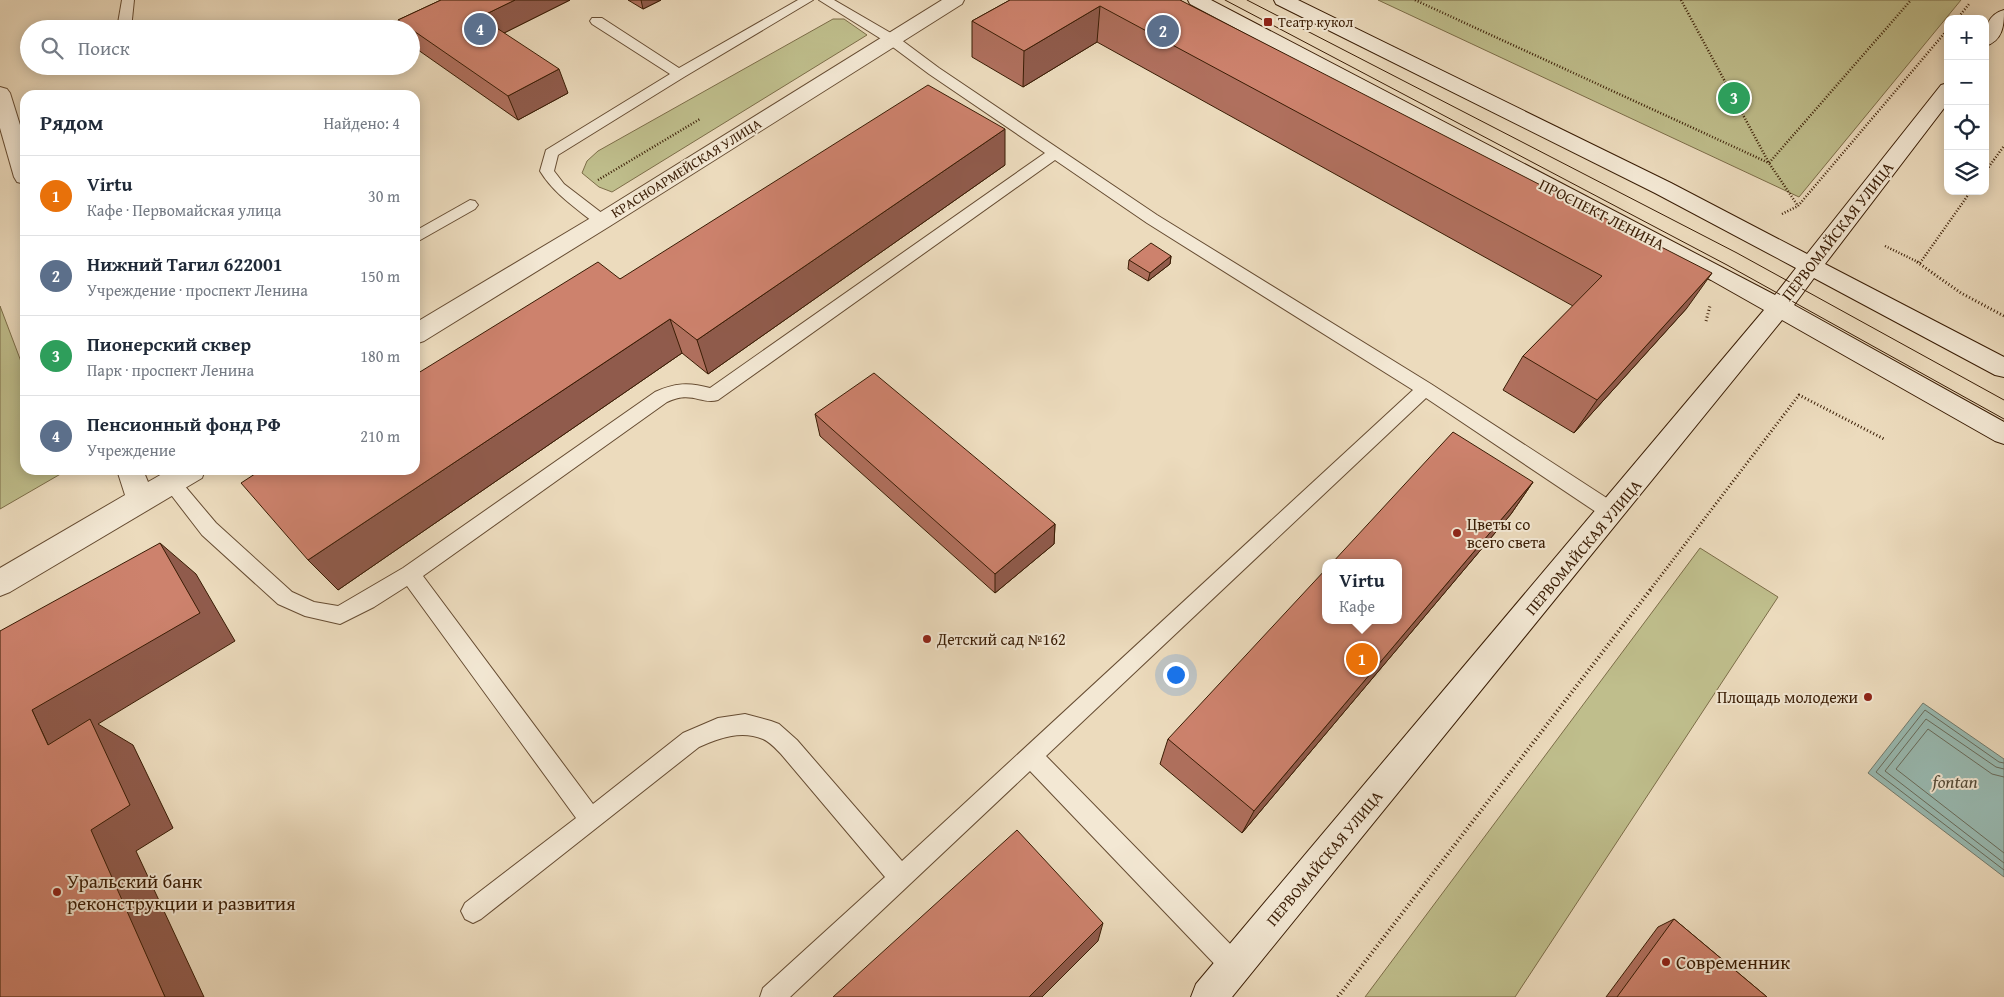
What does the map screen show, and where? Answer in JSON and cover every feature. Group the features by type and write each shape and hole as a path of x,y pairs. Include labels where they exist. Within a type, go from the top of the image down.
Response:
{"street":[{"name":"КРАСНОАРМЕЙСКАЯ УЛИЦА","path":"420,331 602,221 955,0"},
{"name":"ПРОСПЕКТ ЛЕНИНА","path":"1197,0 1386,102 1779,307 2004,434"},
{"path":"1283,0 1663,188 2004,368"},
{"path":"1989,35 2004,16"},
{"path":"0,93 20,160"},
{"name":"ПЕРВОМАЙСКАЯ УЛИЦА","path":"1209,997 1749,346 1944,94"},
{"path":"132,475 141,501"},
{"path":"0,583 182,476"}],"lane":[{"path":"124,20 128,0"},
{"path":"602,221 559,187 548,170 551,153 679,74 807,0"},
{"path":"825,0 891,39 934,71 1056,152 1152,219 1426,389 1612,512"},
{"path":"597,21 679,74"},
{"path":"182,476 209,529 285,598 312,610 340,615 367,601 410,574 661,396 675,390 688,388 712,395 1056,152"},
{"path":"420,235 470,205"},
{"path":"772,997 1426,389"},
{"path":"410,574 591,820"},
{"path":"473,911 691,740 718,728 745,724 771,731 788,746 900,878"},
{"path":"1031,756 1234,966"}],"path":[{"path":"1414,0 1769,163"},
{"path":"1681,0 1769,163 1798,206 1944,35"},
{"path":"1769,163 1911,0"},
{"path":"1960,15 1973,0"},
{"path":"1989,167 2004,146"},
{"path":"1920,263 1968,195"},
{"path":"1886,246 1920,263 1961,293 2004,316"},
{"path":"1338,997 1799,395 1884,439"}],"shaded area":[{"path":"1378,0 1961,0 1949,15 1944,15 1944,21 1799,197"},
{"path":"833,19 844,19 867,35 612,192 599,187 582,173 587,161 598,151"},
{"path":"0,306 20,359 20,475 59,475 0,509"},
{"path":"1700,548 1778,597 1515,997 1365,997"}],"water":[{"name":"fontan","path":"1923,703 2004,759 2004,877 1868,773"}],"building":[{"path":"441,0 515,0 480,17 559,69 508,96 420,35 420,20 398,20"},
{"path":"1010,0 1180,0 1712,273 1597,400 1523,356 1602,276 1100,6 1024,51 972,21"},
{"path":"928,85 1005,129 697,340 670,319 308,560 241,483 253,475 420,475 420,372 598,262 620,279"},
{"path":"1151,243 1171,256 1150,273 1129,260"},
{"path":"874,373 1055,524 995,574 815,414"},
{"path":"1453,432 1533,482 1254,811 1168,739 1322,573 1322,624 1402,624 1402,559 1336,559"},
{"path":"160,543 200,613 32,710 48,745 90,719 130,805 91,830 165,997 0,997 0,631"},
{"path":"1017,830 1103,923 1029,997 833,997"},
{"name":"Современник","path":"1674,919 1767,997 1617,997"}],"tram line":[{"path":"1225,0 1727,265 2004,419"},
{"path":"1247,0 1737,253 2004,400"}],"place":[{"name":"Театр кукол","path":"1268,22"},
{"name":"Пенсионный фонд РФ","path":"480,29"},
{"name":"Нижний Тагил 622001","path":"1163,31"},
{"name":"Пионерский сквер","path":"1734,98"},
{"name":"Цветы со всего света","path":"1457,533"},
{"name":"Детский сад №162","path":"927,639"},
{"name":"Virtu","path":"1362,659"},
{"name":"Площадь молодежи","path":"1868,697"},
{"name":"Уральский банк реконструкции и развития","path":"57,892"},
{"name":"Современник","path":"1666,962"}]}
